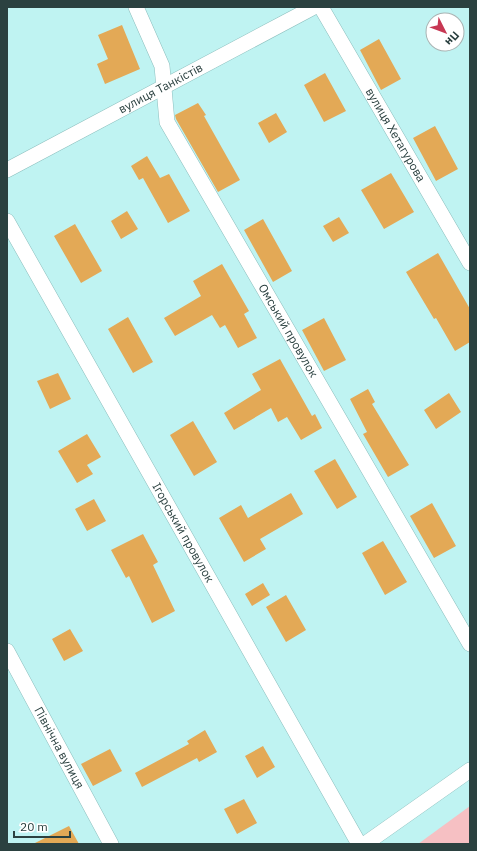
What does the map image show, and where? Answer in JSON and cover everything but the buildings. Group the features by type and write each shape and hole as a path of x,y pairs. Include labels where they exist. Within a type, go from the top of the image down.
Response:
{"street":[{"name":"Омський провулок","path":"136,7 162,66 167,122 470,644"},
{"name":"вулиця Танкістів","path":"7,170 314,7"},
{"name":"вулиця Хетагурова","path":"321,7 470,263"},
{"name":"Ігорський провулок","path":"7,221 358,844"},
{"name":"Північна вулиця","path":"7,651 111,844"},
{"path":"366,844 470,770"}],"shaded area":[{"path":"470,806 470,844 418,844"}]}
